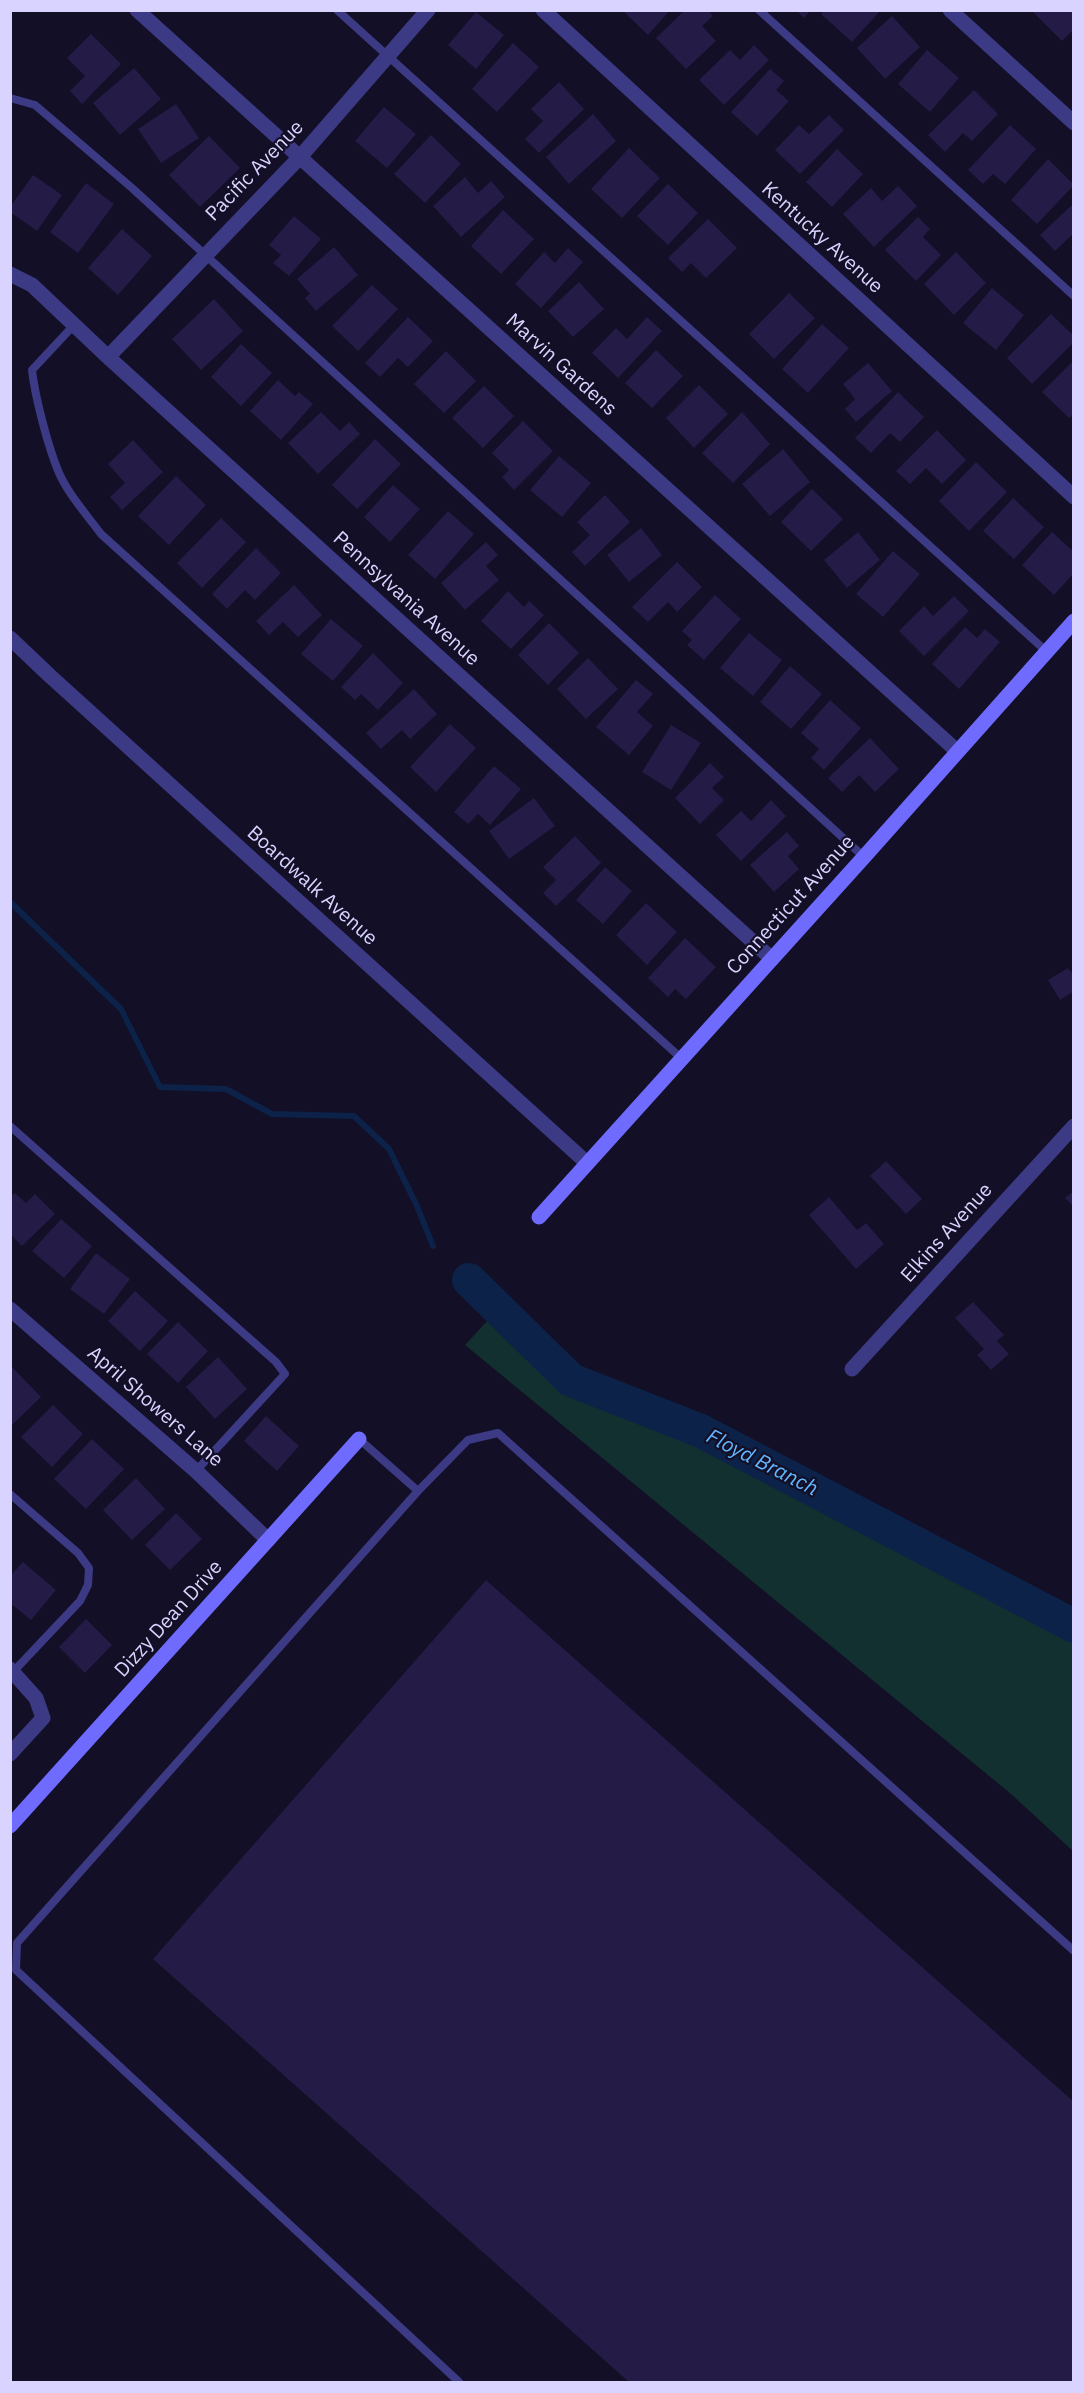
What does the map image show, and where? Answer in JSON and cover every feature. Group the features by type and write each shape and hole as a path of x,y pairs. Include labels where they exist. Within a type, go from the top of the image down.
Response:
{"street":[{"name":"Marvin Gardens","path":"137,10 957,751"},
{"name":"Pacific Avenue","path":"108,357 300,157 428,10"},
{"name":"Kentucky Avenue","path":"543,10 1074,496"},
{"path":"950,10 1074,123"},
{"name":"Pennsylvania Avenue","path":"10,274 32,285 108,357 772,958"},
{"name":"Connecticut Avenue","path":"539,1217 1074,621"},
{"name":"Boardwalk Avenue","path":"10,638 587,1163"},
{"name":"Elkins Avenue","path":"852,1369 1074,1126"},
{"name":"April Showers Lane","path":"10,1309 196,1471 268,1540"},
{"name":"Dizzy Dean Drive","path":"10,1826 359,1439"},
{"path":"10,1754 43,1718 36,1698 12,1671"}],"lane":[{"path":"337,10 1046,651"},
{"path":"759,10 1074,296"},
{"path":"10,98 35,105 132,188 864,857"},
{"path":"75,324 32,370 34,386 59,473 74,499 101,534 681,1058"},
{"path":"10,1126 276,1362 285,1374 196,1471"},
{"path":"459,2382 16,1970 17,1943 418,1491 468,1440 498,1433 1074,1951"},
{"path":"359,1439 418,1491"},
{"path":"10,1494 78,1553 89,1568 88,1585 80,1601 12,1671"}],"green space":[{"path":"501,1306 593,1379 653,1408 715,1432 1038,1613 1073,1629 1073,1851 1011,1794 465,1345"}],"building":[{"path":"622,10 670,10 648,35"},
{"path":"685,10 708,10 713,16 702,26 716,41 686,69 656,38"},
{"path":"796,10 811,10 804,18"},
{"path":"824,10 881,10 852,42 821,14"},
{"path":"1031,10 1074,10 1074,29 1062,41"},
{"path":"476,12 504,35 476,69 448,45"},
{"path":"892,16 920,47 885,79 857,48"},
{"path":"91,34 121,64 82,104 70,91 85,76 67,58"},
{"path":"513,43 539,67 497,112 472,89"},
{"path":"754,45 769,60 724,105 699,80 730,50 740,60"},
{"path":"927,50 959,78 930,112 898,84"},
{"path":"134,68 161,99 120,135 93,103"},
{"path":"770,69 784,81 776,90 789,101 757,136 731,112"},
{"path":"559,82 584,109 539,153 525,139 543,121 531,109"},
{"path":"974,90 998,114 972,141 963,133 945,152 928,135"},
{"path":"176,104 199,138 161,163 138,129"},
{"path":"384,107 416,134 387,168 355,141"},
{"path":"593,114 616,141 569,184 546,157"},
{"path":"829,115 844,130 800,174 775,150 799,125 809,134"},
{"path":"1010,125 1036,149 1005,184 993,174 983,184 968,170"},
{"path":"431,135 461,164 425,203 394,174"},
{"path":"209,136 240,168 200,207 169,175"},
{"path":"629,148 660,178 622,218 591,189"},
{"path":"837,149 863,174 832,207 806,182"},
{"path":"1048,159 1074,185 1037,224 1011,200"},
{"path":"33,175 62,195 37,231 10,212 10,207"},
{"path":"465,177 478,193 491,181 505,197 461,237 433,206"},
{"path":"86,183 114,204 78,253 50,232"},
{"path":"668,184 698,213 668,245 637,216"},
{"path":"898,186 917,206 874,247 843,214 871,188 882,201"},
{"path":"1074,203 1074,233 1055,251 1040,235"},
{"path":"503,210 534,239 501,274 471,246"},
{"path":"294,216 321,239 289,276 273,263 281,255 269,245"},
{"path":"918,217 930,229 923,237 941,255 916,281 885,250"},
{"path":"708,219 737,248 706,278 691,263 682,272 668,258"},
{"path":"122,229 152,256 118,295 88,268"},
{"path":"334,247 358,275 316,311 305,298 310,294 297,279"},
{"path":"568,248 583,262 541,308 515,284 544,252 555,263"},
{"path":"956,252 986,283 954,315 924,284"},
{"path":"579,282 604,309 573,337 548,311"},
{"path":"372,285 398,309 358,351 332,326"},
{"path":"992,288 1024,315 996,350 963,323"},
{"path":"789,293 815,318 774,359 749,334"},
{"path":"214,299 243,331 201,370 172,339"},
{"path":"1051,314 1074,336 1074,342 1032,384 1007,358"},
{"path":"408,317 433,341 408,367 398,358 380,377 365,363"},
{"path":"647,317 662,331 618,378 592,353 616,328 627,339"},
{"path":"822,324 849,348 808,393 782,369"},
{"path":"241,344 272,373 241,406 211,377"},
{"path":"656,350 683,376 652,408 625,383"},
{"path":"446,351 476,381 444,413 414,384"},
{"path":"1074,360 1074,414 1069,418 1042,392"},
{"path":"868,363 892,391 856,422 845,409 855,399 843,384"},
{"path":"278,380 295,396 299,392 313,404 281,440 250,411"},
{"path":"699,385 728,414 694,448 666,418"},
{"path":"484,386 514,416 483,448 452,418"},
{"path":"898,392 924,417 900,442 890,433 871,453 855,438"},
{"path":"321,412 340,431 349,422 360,434 318,474 288,443"},
{"path":"742,412 770,444 733,483 702,453"},
{"path":"523,421 553,451 514,490 502,477 509,470 492,453"},
{"path":"937,430 966,460 942,484 926,468 910,484 896,471"},
{"path":"375,439 401,464 357,509 332,485"},
{"path":"133,440 163,472 122,510 110,497 125,483 108,464"},
{"path":"783,449 810,482 770,516 742,484"},
{"path":"559,456 591,483 562,517 530,490"},
{"path":"976,462 1007,492 969,531 939,501"},
{"path":"176,476 206,505 169,545 138,516"},
{"path":"393,485 420,509 390,542 364,517"},
{"path":"812,489 843,519 811,551 781,522"},
{"path":"605,495 630,522 585,566 572,552 590,535 577,522"},
{"path":"1013,498 1044,527 1014,559 983,531"},
{"path":"448,511 474,534 435,579 408,555"},
{"path":"221,518 246,542 202,588 177,563"},
{"path":"641,528 662,555 629,582 607,555"},
{"path":"858,532 880,560 847,588 824,560"},
{"path":"1052,532 1074,552 1074,573 1054,595 1022,565"},
{"path":"486,542 498,555 486,566 499,580 465,610 441,583"},
{"path":"256,548 281,573 255,600 245,590 227,609 212,594"},
{"path":"893,551 920,574 883,617 856,594"},
{"path":"677,562 702,587 677,612 668,602 648,622 632,607"},
{"path":"294,585 322,615 298,637 283,622 269,635 256,621"},
{"path":"508,591 524,607 529,601 544,615 511,649 481,621"},
{"path":"715,595 741,619 704,660 687,645 692,640 682,631"},
{"path":"954,596 969,611 924,656 899,631 924,606 933,616"},
{"path":"331,619 363,646 333,681 301,654"},
{"path":"549,623 579,653 548,685 518,655"},
{"path":"965,627 977,638 985,629 1000,642 959,689 932,664"},
{"path":"749,633 782,660 753,696 720,668"},
{"path":"373,653 403,683 378,710 361,694 355,700 341,687"},
{"path":"588,658 618,689 586,719 557,689"},
{"path":"790,666 822,694 791,729 760,702"},
{"path":"636,680 653,694 637,712 653,726 629,755 596,727"},
{"path":"414,689 437,714 410,739 402,730 381,749 366,733"},
{"path":"830,700 861,728 824,770 811,758 819,749 801,733"},
{"path":"450,724 476,748 436,792 410,767"},
{"path":"671,725 701,743 671,790 642,772"},
{"path":"870,738 899,769 875,792 859,775 842,792 828,778"},
{"path":"710,763 724,777 712,788 724,800 700,824 675,798"},
{"path":"494,766 521,789 490,825 478,814 468,824 454,812"},
{"path":"534,798 555,826 509,859 489,831"},
{"path":"771,800 786,816 741,861 716,835 741,811 751,821"},
{"path":"787,832 799,846 788,856 799,869 774,892 750,865"},
{"path":"575,836 601,863 556,906 543,893 556,880 543,867"},
{"path":"605,867 632,891 603,924 576,900"},
{"path":"646,903 677,932 647,965 616,935"},
{"path":"685,938 716,967 686,999 675,989 668,997 648,978"},
{"path":"1068,968 1074,976 1074,991 1060,1000 1048,980"},
{"path":"886,1161 922,1199 906,1214 870,1176"},
{"path":"1074,1191 1074,1207 1065,1198"},
{"path":"15,1193 26,1203 35,1194 55,1214 22,1246 10,1234 10,1197"},
{"path":"829,1197 857,1230 866,1223 884,1244 856,1269 809,1215"},
{"path":"61,1219 92,1246 64,1278 32,1251"},
{"path":"96,1253 130,1279 104,1314 70,1289"},
{"path":"135,1291 168,1321 140,1351 108,1321"},
{"path":"973,1302 1004,1335 997,1341 1009,1354 991,1370 977,1355 984,1349 955,1318"},
{"path":"178,1322 208,1351 178,1383 147,1354"},
{"path":"218,1357 247,1389 215,1419 186,1387"},
{"path":"10,1365 41,1397 10,1427"},
{"path":"53,1405 83,1434 52,1467 21,1437"},
{"path":"266,1416 299,1446 277,1471 244,1441"},
{"path":"92,1439 124,1469 86,1509 54,1479"},
{"path":"136,1478 165,1509 132,1540 103,1510"},
{"path":"176,1513 202,1539 170,1570 145,1545"},
{"path":"23,1562 56,1590 31,1620 10,1603 10,1576"},
{"path":"486,1580 1074,2102 1074,2382 629,2382 153,1959"},
{"path":"86,1619 112,1645 85,1673 59,1647"}],"waterway":[{"name":"Floyd Branch","path":"10,902 121,1009 160,1087 226,1089 272,1114 354,1116 389,1149 417,1206 433,1246"},
{"name":"Floyd Branch","path":"469,1280 571,1380 701,1431 1074,1626"}]}
